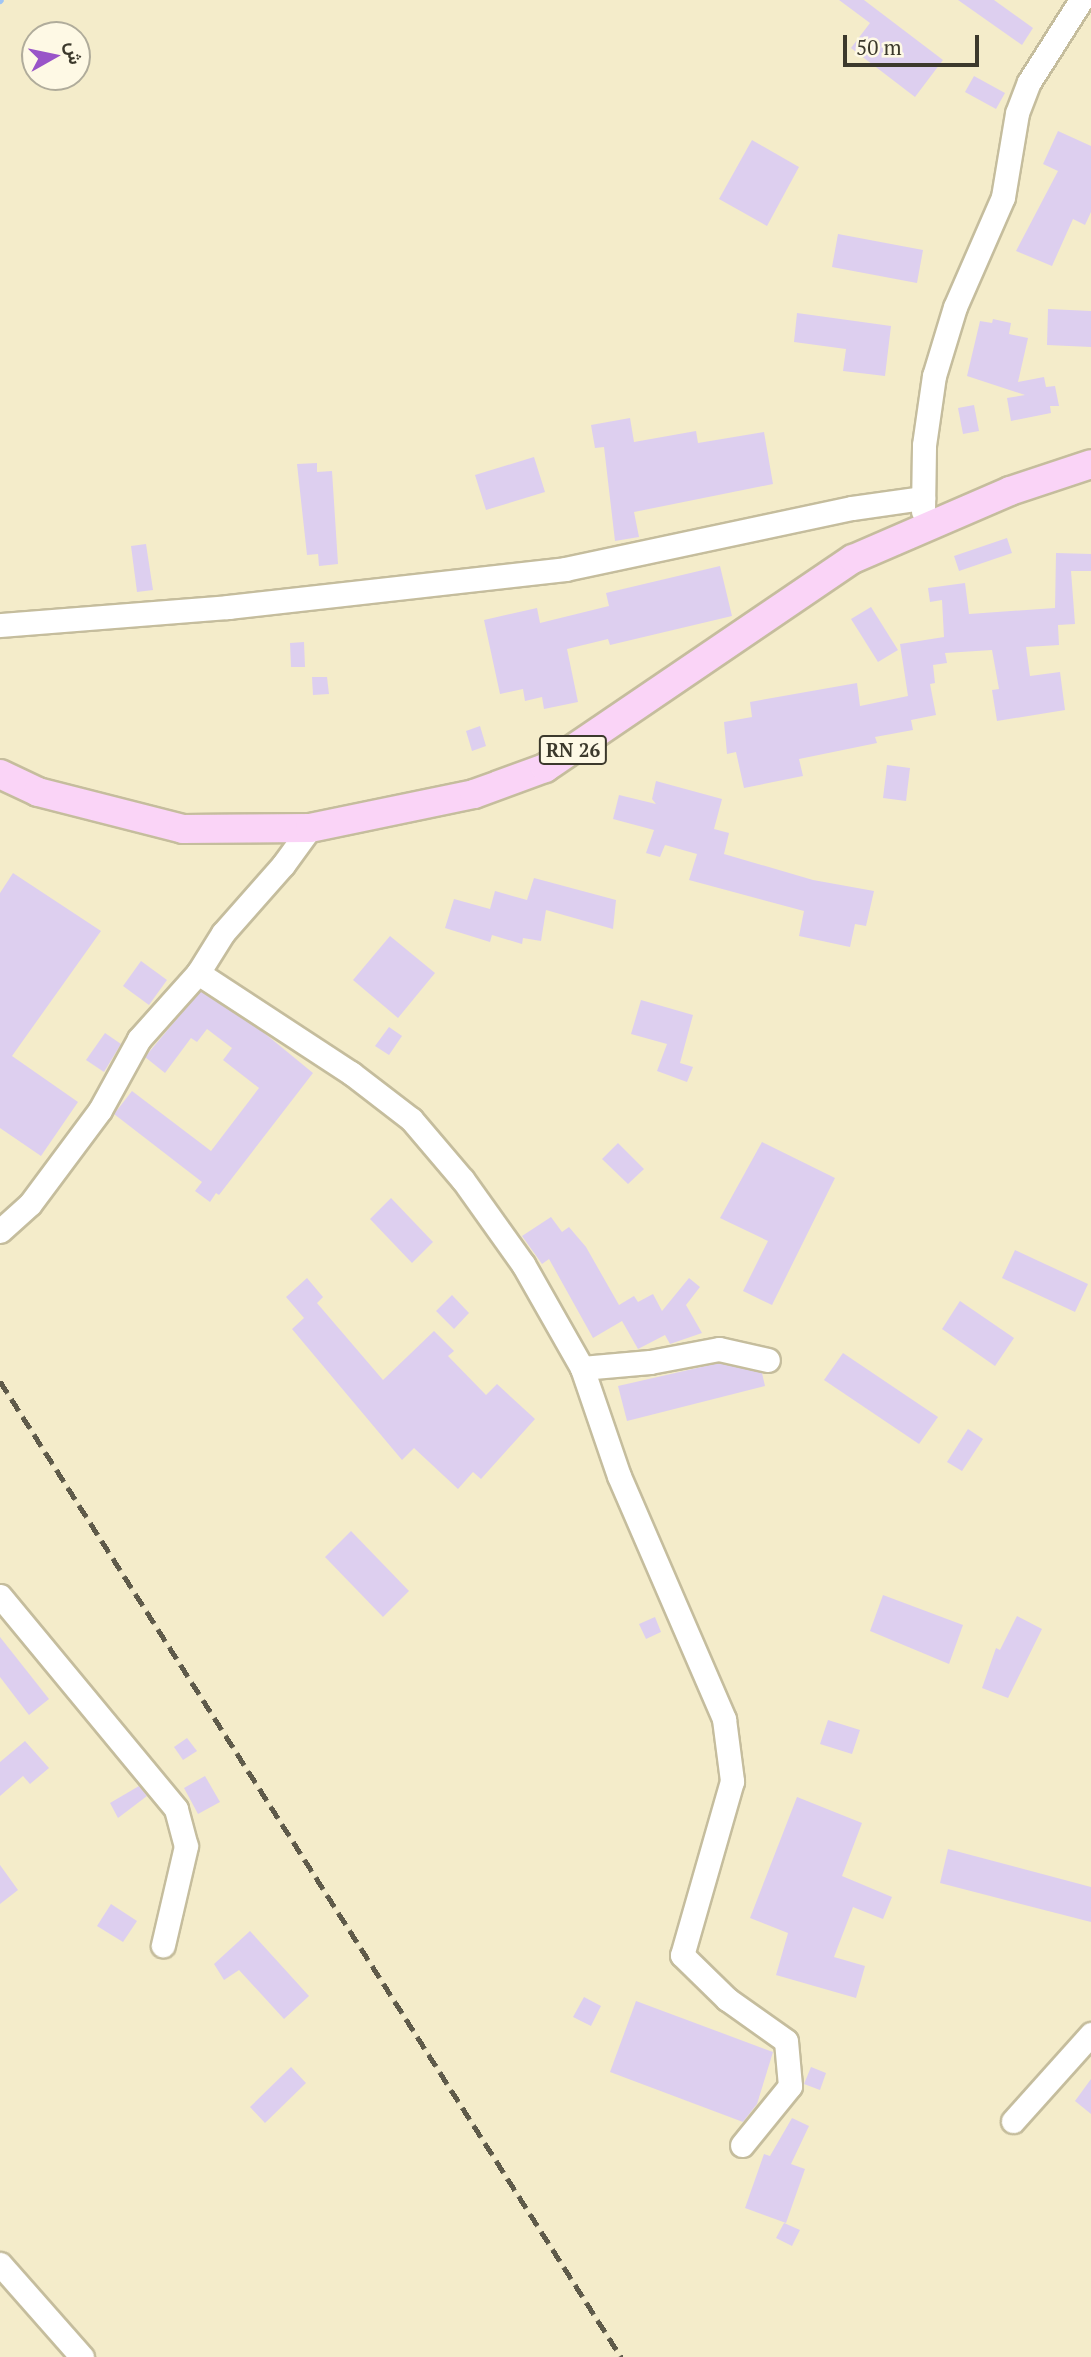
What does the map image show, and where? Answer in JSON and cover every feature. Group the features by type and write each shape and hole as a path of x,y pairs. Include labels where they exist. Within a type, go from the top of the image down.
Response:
{"main road":[{"name":"RN 26","path":"0,774 50,796 183,829 310,828 474,794 545,768 853,559 1010,491 1091,464"}],"street":[{"path":"922,528 924,445 934,376 955,307 1003,197 1017,113 1029,82 1082,0"},
{"path":"0,625 228,607 565,569 852,508 923,498"},
{"path":"0,1231 30,1203 100,1110 139,1039 198,973 223,933 283,865 310,828"},
{"path":"198,973 351,1073 411,1119 463,1180 523,1264 582,1368 619,1476 724,1719 732,1782 682,1955 727,1999 786,2041 790,2086 742,2145"},
{"path":"582,1368 650,1362 719,1349 768,1360"},
{"path":"0,1596 176,1808 186,1846 163,1945"},
{"path":"1013,2121 1091,2034"},
{"path":"0,2264 82,2357"}],"building":[{"path":"839,0 864,0 943,60 915,97 851,48 870,23"},
{"path":"958,0 994,0 1033,28 1022,45"},
{"path":"974,76 1005,93 996,109 965,92"},
{"path":"1058,131 1091,146 1091,212 1085,225 1073,219 1052,266 1016,251 1058,171 1043,164"},
{"path":"752,140 799,167 767,226 719,199"},
{"path":"838,234 923,250 917,283 832,267"},
{"path":"1048,309 1091,311 1091,347 1047,345"},
{"path":"797,313 891,326 885,376 843,371 846,349 794,342"},
{"path":"993,319 1011,323 1009,334 1028,338 1018,382 1044,377 1046,387 1055,386 1059,406 1050,406 1051,413 1011,421 1007,398 1025,395 967,376 980,321 992,323"},
{"path":"974,405 979,431 963,434 958,408"},
{"path":"630,418 634,442 696,431 698,443 764,432 773,484 634,512 639,537 615,541 604,447 595,448 591,425"},
{"path":"534,457 545,492 486,510 475,475"},
{"path":"317,463 317,472 332,471 338,564 319,566 318,554 307,555 297,464"},
{"path":"1007,538 1012,553 959,571 954,556"},
{"path":"146,544 153,590 137,592 131,546"},
{"path":"1056,553 1091,554 1091,571 1071,571 1075,624 1058,625 1059,645 1026,647 1030,676 1060,672 1065,710 997,721 992,690 999,689 992,650 945,653 947,663 933,665 935,683 930,684 936,715 911,720 913,730 875,737 877,743 799,759 803,776 744,788 736,752 727,754 724,722 752,717 750,702 857,683 860,706 908,696 900,644 944,637 942,600 930,602 928,588 965,583 969,614 1055,608"},
{"path":"720,566 732,616 610,645 608,639 567,649 578,702 544,709 542,697 525,701 523,689 500,694 484,620 537,608 540,623 609,606 606,593"},
{"path":"871,607 898,650 878,662 851,619"},
{"path":"304,642 305,667 291,667 290,643"},
{"path":"312,677 327,677 329,694 313,695"},
{"path":"480,726 486,746 472,751 466,731"},
{"path":"887,765 910,768 906,801 883,798"},
{"path":"656,781 722,799 714,829 729,833 724,854 813,880 874,891 866,926 855,924 850,947 799,936 804,911 689,880 697,854 665,845 660,857 646,853 654,830 613,819 619,795 656,804 652,799"},
{"path":"13,873 101,931 12,1056 78,1102 41,1156 0,1128 0,893"},
{"path":"534,878 616,900 613,929 546,910 541,941 523,938 522,944 492,935 490,942 445,928 454,899 490,909 495,891 527,900"},
{"path":"390,936 435,973 398,1018 353,980"},
{"path":"141,961 167,980 149,1005 123,986"},
{"path":"200,991 263,1032 313,1073 219,1195 216,1193 210,1202 195,1191 202,1182 114,1114 132,1091 211,1151 259,1088 223,1060 232,1048 207,1029 197,1042 191,1038 165,1073 145,1057"},
{"path":"641,1000 693,1015 680,1063 693,1067 687,1082 657,1071 667,1044 631,1034"},
{"path":"389,1027 402,1036 389,1055 375,1046"},
{"path":"105,1033 121,1044 104,1072 86,1060"},
{"path":"762,1142 835,1178 772,1305 743,1291 768,1241 720,1218"},
{"path":"618,1143 644,1169 628,1184 602,1159"},
{"path":"391,1198 433,1242 412,1263 370,1219"},
{"path":"551,1217 562,1232 569,1227 586,1247 619,1305 634,1296 638,1302 653,1294 662,1311 689,1278 700,1287 686,1305 702,1333 670,1344 665,1335 638,1349 622,1321 593,1338 549,1259 542,1264 522,1236"},
{"path":"1015,1250 1088,1284 1075,1312 1002,1278"},
{"path":"307,1278 323,1297 317,1303 383,1380 434,1331 454,1351 448,1356 486,1395 497,1384 535,1419 481,1479 473,1472 458,1489 414,1448 402,1460 292,1329 304,1318 286,1297"},
{"path":"452,1295 469,1313 454,1329 436,1311"},
{"path":"960,1301 1014,1338 995,1366 942,1329"},
{"path":"843,1353 938,1417 919,1444 824,1380"},
{"path":"719,1363 762,1373 765,1386 627,1421 618,1386"},
{"path":"968,1429 983,1439 962,1471 947,1462"},
{"path":"351,1531 409,1591 383,1617 325,1557"},
{"path":"883,1595 963,1625 949,1664 870,1631"},
{"path":"1017,1616 1042,1629 1008,1698 982,1688 996,1648 1000,1650"},
{"path":"655,1617 661,1632 646,1639 639,1624"},
{"path":"0,1637 49,1699 29,1715 0,1677"},
{"path":"828,1720 860,1730 852,1754 820,1744"},
{"path":"187,1738 197,1751 183,1760 174,1747"},
{"path":"25,1741 49,1768 30,1784 23,1776 0,1796 0,1762"},
{"path":"205,1776 220,1802 198,1814 184,1788"},
{"path":"139,1786 147,1796 118,1818 110,1803"},
{"path":"797,1797 862,1823 842,1876 892,1897 883,1919 853,1907 834,1957 865,1966 856,1998 776,1975 788,1933 750,1918"},
{"path":"948,1849 1091,1887 1091,1922 940,1883"},
{"path":"0,1865 18,1890 0,1904"},
{"path":"111,1904 137,1921 123,1942 97,1926"},
{"path":"250,1931 309,1996 284,2019 239,1970 224,1980 214,1964"},
{"path":"584,1997 601,2006 591,2026 573,2017"},
{"path":"636,2001 773,2052 757,2104 743,2122 610,2072"},
{"path":"291,2067 306,2083 265,2123 250,2107"},
{"path":"811,2067 826,2073 820,2090 804,2084"},
{"path":"1091,2079 1091,2114 1075,2101"},
{"path":"792,2118 809,2126 791,2164 805,2169 786,2223 745,2208 764,2154 770,2156"},
{"path":"784,2223 800,2230 792,2246 776,2238"}],"railway":[{"path":"0,1381 621,2357"}]}
